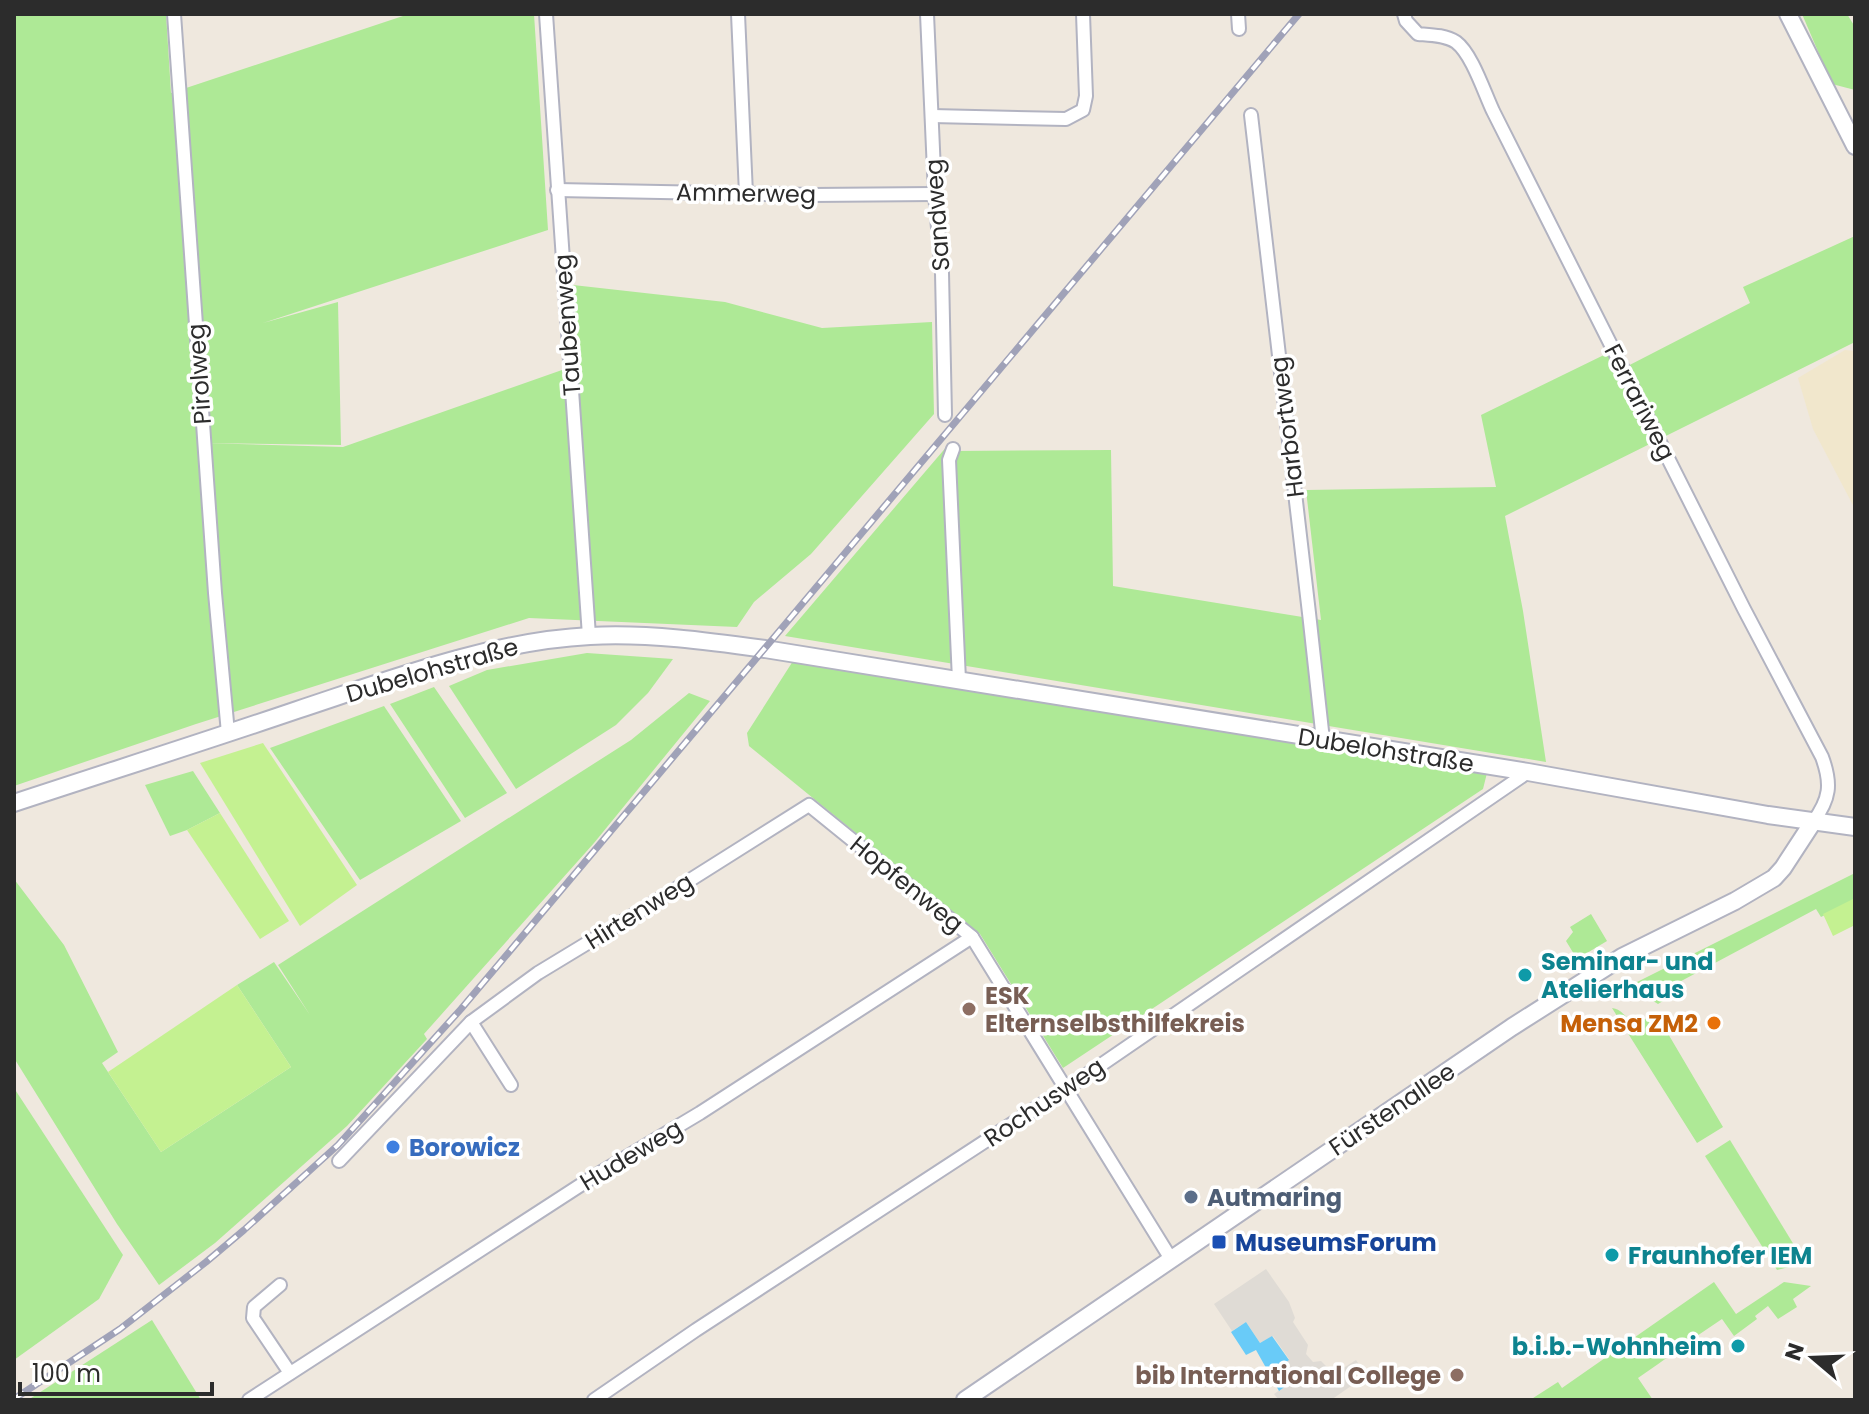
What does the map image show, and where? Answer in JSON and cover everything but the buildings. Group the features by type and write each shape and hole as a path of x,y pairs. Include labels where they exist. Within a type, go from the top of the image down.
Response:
{"main road":[{"path":"1788,14 1855,146"},
{"name":"Dubelohstraße","path":"14,803 358,689 488,651 536,641 654,635 959,680 1855,827"},
{"name":"Fürstenallee","path":"965,1400 1512,1027 1622,957 1735,901 1774,878 1813,822"}],"street":[{"name":"Pirolweg","path":"174,14 228,733"},
{"name":"Taubenweg","path":"546,14 589,636"},
{"path":"738,14 746,194"},
{"name":"Sandweg","path":"927,14 935,194 942,273 945,415"},
{"path":"932,116 1066,119 1083,110 1086,96 1083,14"},
{"path":"1238,14 1239,29"},
{"name":"Ferrariweg","path":"1404,14 1418,34 1437,35 1455,41 1466,52 1738,598 1822,757 1828,773 1828,785 1824,806 1813,822"},
{"name":"Harbortweg","path":"1251,115 1323,740"},
{"name":"Ammerweg","path":"557,190 935,194"},
{"path":"953,449 949,460 959,680"},
{"path":"1490,797 1500,768"},
{"name":"Rochusweg","path":"594,1400 1066,1089 1528,772"},
{"name":"Hopfenweg","path":"809,805 972,937 1171,1259"},
{"name":"Hirtenweg","path":"339,1161 471,1022 538,973 809,805"},
{"name":"Hudeweg","path":"249,1400 972,937"},
{"path":"471,1022 511,1085"},
{"path":"280,1285 254,1307 253,1318 290,1373"}],"shaded area":[{"path":"1845,350 1855,351 1855,509 1813,429 1798,378"},
{"path":"1266,1269 1289,1302 1295,1318 1293,1322 1308,1345 1306,1354 1313,1362 1321,1361 1334,1374 1356,1360 1362,1369 1347,1379 1351,1386 1331,1400 1279,1400 1274,1394 1291,1382 1281,1366 1289,1359 1273,1336 1260,1343 1246,1322 1232,1331 1214,1304"}],"green space":[{"path":"14,14 166,14 171,93 409,14 534,14 548,230 263,323 338,302 341,445 202,443 343,447 579,364 573,285 725,302 822,328 932,322 934,414 811,554 754,602 737,627 529,618 196,724 14,786"},
{"path":"1802,14 1847,14 1855,27 1855,90 1832,84"},
{"path":"1855,236 1855,342 1505,516 1546,762 785,636 948,445 955,451 1111,450 1113,586 1321,620 1306,490 1496,487 1481,415 1608,353 1618,371 1750,303 1743,287"},
{"path":"587,653 673,659 648,693 616,725 516,789 449,686 487,670"},
{"path":"793,661 1487,773 1483,789 1063,1068 980,934 749,746 747,733"},
{"path":"434,687 507,793 465,818 390,704"},
{"path":"689,693 710,701 594,843 424,1034 427,1039 347,1126 215,1243 159,1285 117,1224 14,1058 14,879 64,945 118,1052 102,1063 161,1152 291,1067 237,985 274,962 310,1015 278,965 631,740"},
{"path":"384,706 461,821 360,880 270,748"},
{"path":"263,743 357,885 300,926 200,763"},
{"path":"193,771 220,813 170,836 145,785"},
{"path":"220,813 289,921 260,939 187,830"},
{"path":"1855,873 1855,900 1821,917 1816,909 1670,987 1673,995 1658,1004 1629,986"},
{"path":"1855,898 1855,925 1833,936 1823,914"},
{"path":"1591,914 1607,941 1577,959 1566,941 1573,932 1570,927"},
{"path":"237,985 291,1067 161,1152 108,1072"},
{"path":"1612,1008 1633,1020 1657,1015 1723,1127 1697,1143"},
{"path":"14,1088 123,1255 99,1299 14,1360"},
{"path":"1730,1140 1805,1263 1777,1270 1705,1156"},
{"path":"1714,1282 1736,1314 1784,1282 1811,1286 1793,1299 1797,1307 1778,1319 1768,1306 1755,1316 1757,1319 1734,1336 1722,1319 1638,1378 1653,1400 1530,1400 1558,1382 1562,1388"},
{"path":"152,1320 201,1400 28,1400"}],"water":[{"path":"1246,1322 1260,1343 1272,1336 1289,1360 1281,1366 1291,1382 1279,1391 1256,1350 1246,1355 1231,1332"}],"railway":[{"path":"14,1399 120,1329 206,1262 338,1145 461,1009 1299,14"}],"place":[{"name":"Seminar- und Atelierhaus","path":"1525,975"},
{"name":"ESK Elternselbsthilfekreis","path":"969,1009"},
{"name":"Mensa ZM2","path":"1714,1023"},
{"name":"Borowicz","path":"393,1147"},
{"name":"Autmaring","path":"1191,1197"},
{"name":"MuseumsForum","path":"1219,1242"},
{"name":"Fraunhofer IEM","path":"1612,1255"},
{"name":"b.i.b.-Wohnheim","path":"1738,1346"},
{"name":"bib International College","path":"1457,1375"}]}
